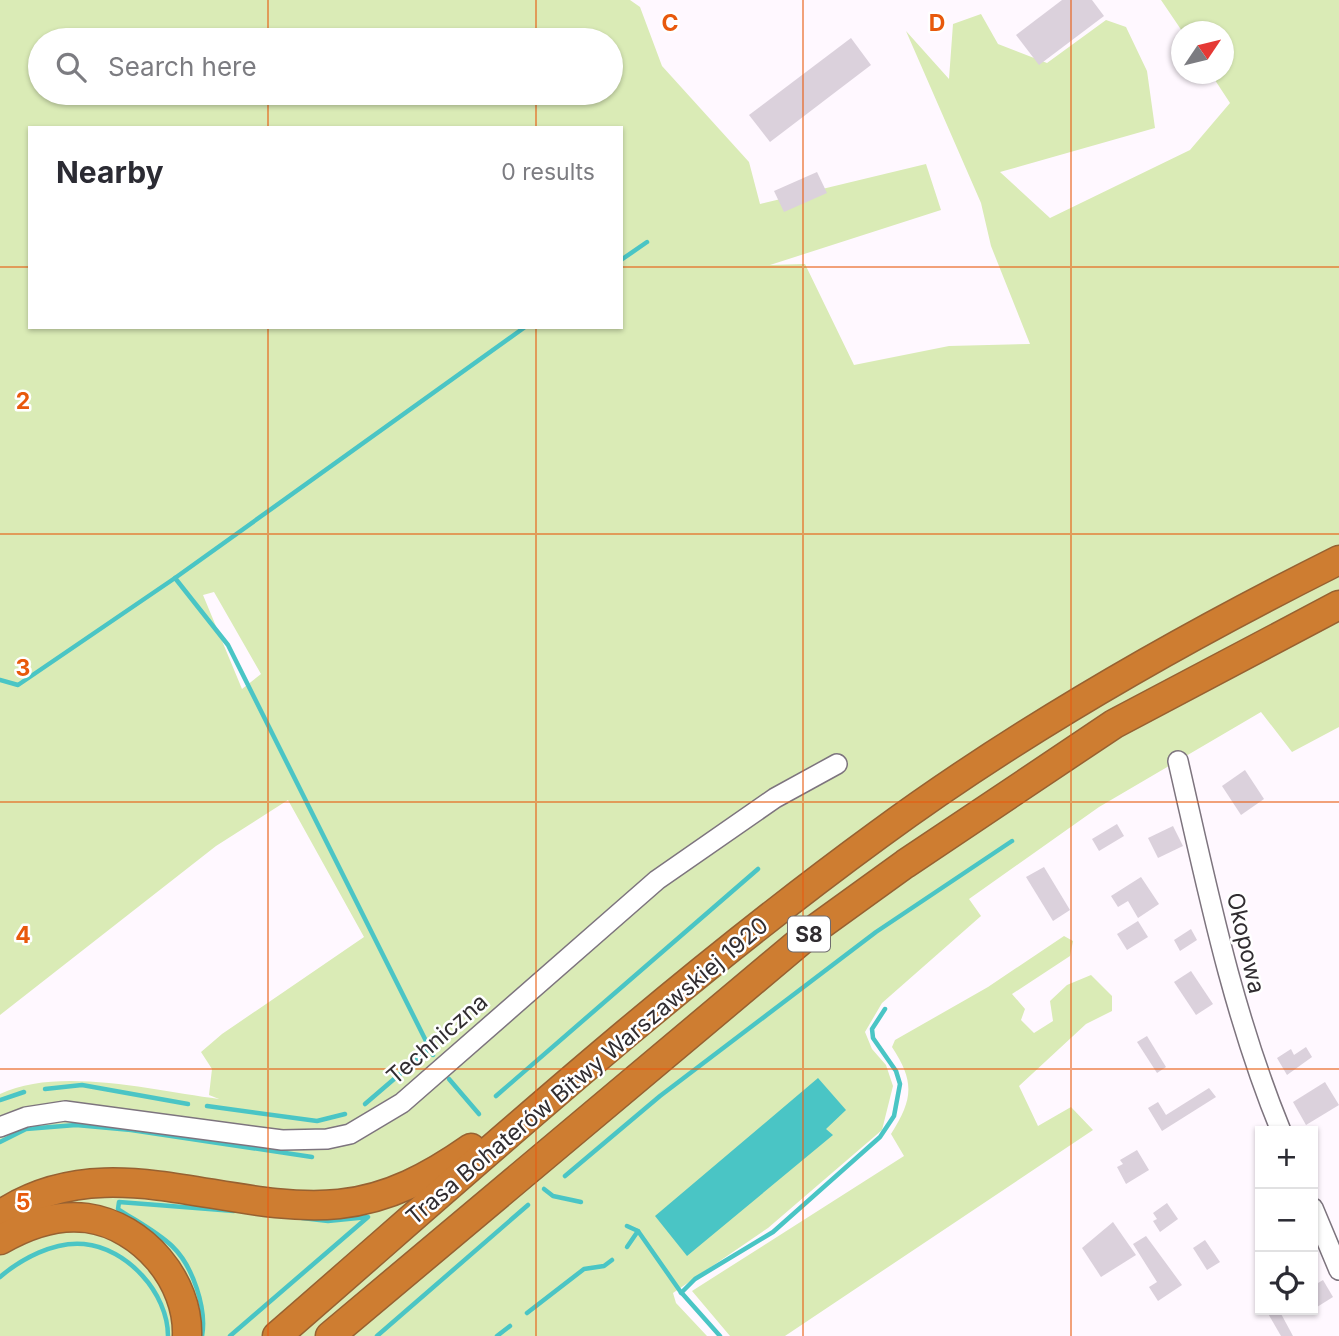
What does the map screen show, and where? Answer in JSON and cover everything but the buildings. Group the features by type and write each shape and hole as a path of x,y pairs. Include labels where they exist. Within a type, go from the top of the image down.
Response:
{"highway":[{"name":"Trasa Bohaterów Bitwy Warszawskiej 1920","path":"276,1336 675,990 891,825 1101,689 1190,638 1339,560"},
{"name":"Trasa Bohaterów Bitwy Warszawskiej 1920","path":"330,1336 815,929 1114,724 1339,605"},
{"path":"0,1215 39,1194 86,1182 139,1181 296,1204 362,1200 406,1187 451,1162 566,1084"},
{"path":"0,1240 39,1222 60,1218 87,1218 112,1225 142,1243 167,1271 180,1295 187,1322 187,1336"}],"street":[{"name":"Okopowa","path":"1178,761 1234,1003 1253,1065 1279,1126"},
{"name":"Techniczna","path":"0,1127 26,1117 65,1111 282,1140 327,1139 350,1134 401,1103 657,880 775,798 837,764"},
{"path":"1318,1220 1339,1270"}],"green space":[{"path":"0,0 630,0 640,7 662,66 749,162 760,204 926,164 941,210 770,265 805,264 854,365 949,346 1030,344 991,246 981,203 906,31 949,79 953,24 981,14 998,44 1047,63 1106,20 1126,27 1147,71 1155,128 1000,172 1050,218 1190,150 1230,103 1218,84 1234,84 1234,21 1175,21 1161,0 1339,0 1339,727 1292,752 1261,712 1099,807 969,899 981,916 882,1003 865,1032 872,1049 886,1065 893,1086 882,1130 768,1228 673,1293 676,1303 707,1336 0,1336 0,1094 24,1086 78,1081 219,1099 209,1095 212,1069 201,1052 222,1034 364,937 288,800 216,846 0,1015","holes":["214,592 261,674 242,689 203,595"]},
{"path":"1064,936 1073,941 1070,956 1012,994 1025,1009 1021,1020 1034,1033 1053,1021 1050,1001 1067,985 1091,975 1112,996 1112,1011 1086,1024 1019,1086 1038,1126 1071,1107 1093,1130 785,1336 730,1336 692,1291 904,1156 891,1134 904,1111 908,1091 905,1070 892,1047 895,1040 988,987"}],"water":[{"path":"818,1078 846,1110 826,1129 833,1135 687,1256 655,1216"}],"waterway":[{"path":"623,259 647,242"},
{"path":"0,680 18,685 175,578 522,329"},
{"path":"175,578 228,645 433,1055"},
{"path":"565,1176 660,1096 876,932 1012,841"},
{"path":"496,1096 758,869"},
{"path":"681,1293 695,1279 773,1232 880,1137 894,1116 900,1084 896,1071 873,1038 872,1029 885,1009"},
{"path":"365,1104 429,1049"},
{"path":"449,1079 479,1114"},
{"path":"45,1089 82,1085 188,1104"},
{"path":"0,1100 24,1092"},
{"path":"207,1106 317,1121 345,1114"},
{"path":"0,1142 26,1129 76,1125 131,1130 312,1157"},
{"path":"544,1189 553,1196 581,1202"},
{"path":"202,1336 202,1313 197,1288 180,1255 153,1231 118,1209 119,1202 234,1211"},
{"path":"377,1336 528,1205"},
{"path":"230,1336 368,1217 328,1221 302,1218"},
{"path":"627,1226 638,1231 680,1291 720,1336"},
{"path":"627,1247 638,1231"},
{"path":"0,1277 28,1258 50,1248 73,1244 100,1247 129,1264 153,1289 161,1304 168,1336"},
{"path":"527,1313 584,1269 604,1266 612,1260"},
{"path":"497,1336 510,1326"}]}
